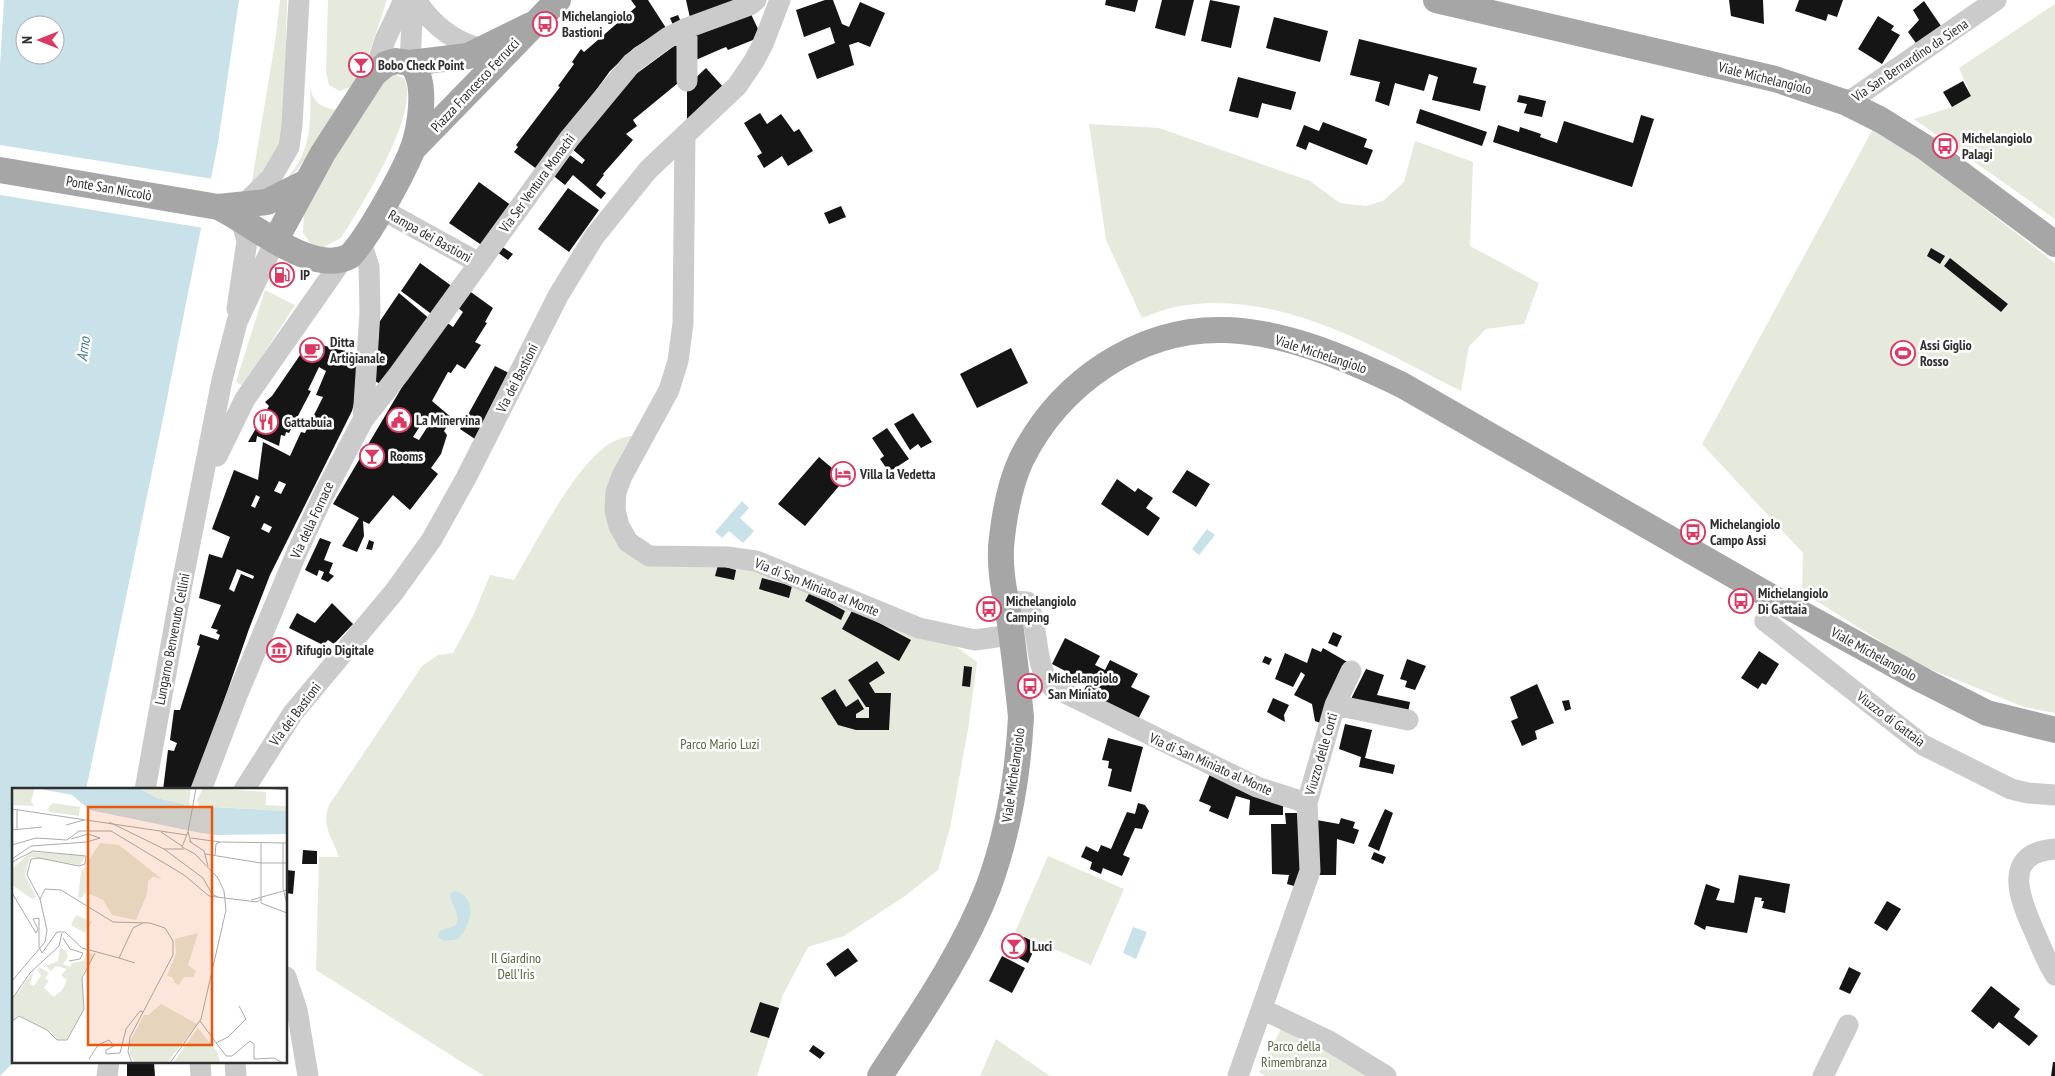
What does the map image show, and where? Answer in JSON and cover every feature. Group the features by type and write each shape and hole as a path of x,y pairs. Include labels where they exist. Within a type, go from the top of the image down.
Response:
{"main road":[{"path":"531,25 558,0"},
{"name":"Viale Michelangiolo","path":"1436,0 1775,79 1847,103 1881,120 1926,148 2055,244"},
{"name":"Piazza Francesco Ferrucci","path":"275,241 305,183 374,74 390,62 410,63 460,58 484,49 531,25"},
{"name":"Piazza Francesco Ferrucci","path":"412,150 432,132 531,25"},
{"name":"Piazza Francesco Ferrucci","path":"352,250 381,209 412,150 419,120 421,89 417,72 410,63"},
{"name":"Ponte San Niccolò","path":"0,170 234,210"},
{"name":"Piazza Francesco Ferrucci","path":"234,210 276,199 305,183"},
{"path":"234,210 275,241 317,259 352,250"},
{"name":"Viale Michelangiolo","path":"880,1076 968,932 987,890 999,856 1010,808 1020,742 1020,717 1000,559 1012,483 1032,440 1051,411 1081,382 1099,369 1138,347 1181,332 1220,330 1283,339 1368,368 1402,385 1773,598 1924,681 1987,713 2055,730"}],"street":[{"path":"234,210 278,171 288,147 292,125 299,0"},
{"name":"Piazza Francesco Ferrucci","path":"374,74 385,40 404,0"},
{"path":"415,0 431,20 450,37 470,46 484,49"},
{"name":"Piazza Francesco Ferrucci","path":"410,63 415,0"},
{"name":"Via Ser Ventura Monachi","path":"363,420 569,139 616,80 632,63 652,48 687,28 750,5 756,0"},
{"name":"Via dei Bastioni","path":"245,788 293,713 405,579 432,539 466,478 558,296 587,247 648,170 731,93 743,78 754,62 772,26 780,0"},
{"name":"Via San Bernardino da Siena","path":"1847,103 1996,0"},
{"path":"687,28 687,81"},
{"name":"Via di San Miniato al Monte","path":"685,135 684,323 678,361 669,390 622,476 616,492 614,510 619,526 628,542 649,556 727,557 756,561 919,628 975,640 1011,635"},
{"name":"Rampa dei Bastioni","path":"381,209 479,264"},
{"name":"Lungarno Benvenuto Cellini","path":"234,210 247,240 239,290 237,322"},
{"name":"Lungarno Benvenuto Cellini","path":"145,788 182,584 222,380 237,322 275,241"},
{"name":"Lungarno Benvenuto Cellini","path":"202,488 245,399 352,250"},
{"name":"Via della Fornace","path":"202,788 236,698 297,552 326,488 363,420 370,312 369,267 352,250"},
{"path":"222,380 225,392 229,397 245,399"},
{"name":"Viuzzo di Gattaia","path":"1773,598 1765,621 1913,738 1999,784 2028,793 2055,795"},
{"name":"Via di San Miniato al Monte","path":"1006,600 1027,602 1034,618 1044,677 1051,686 1256,787 1307,803"},
{"name":"Viuzzo delle Corti","path":"1307,803 1335,705 1351,671"},
{"name":"Viuzzo delle Corti","path":"1335,705 1408,720"},
{"path":"1238,1076 1310,872 1307,803"},
{"path":"2055,848 2036,852 2029,857 2022,866 2018,882 2022,904 2055,975"},
{"path":"288,983 297,1010 308,1076"},
{"path":"1262,1009 1329,1041 1386,1076"},
{"path":"1823,1076 1848,1025"}],"green space":[{"path":"280,0 287,0 284,140 280,154 251,187 275,42"},
{"path":"328,0 387,0 361,77 353,86 340,91 329,85 326,72"},
{"path":"2055,4 2055,219 1914,119 1952,107 1971,96 1959,68"},
{"path":"393,74 404,78 407,93 404,113 397,135 386,159 341,238 324,247 312,245 303,233 304,210 380,83"},
{"path":"310,86 315,100 322,106 337,110 305,160 290,178 287,178 306,146 310,124"},
{"path":"1089,124 1159,128 1310,181 1340,203 1366,206 1383,201 1404,182 1415,141 1473,162 1470,246 1539,283 1524,324 1486,329 1469,346 1461,391 1359,340 1287,313 1250,306 1213,303 1175,307 1142,318 1106,240"},
{"name":"Assi Giglio Rosso","path":"1874,127 1914,154 2055,263 2055,713 2024,707 1915,663 1802,592 1803,553 1702,444"},
{"path":"265,290 295,305 243,386 236,382"},
{"name":"Parco Mario Luzi","path":"638,435 617,473 624,547 727,561 950,642 977,662 968,730 950,828 938,870 905,896 844,936 808,947 783,995 757,1076 484,1076 316,970 319,857 339,857 328,831 327,812 329,805 422,666 438,655 453,653 473,616 490,575 514,580 556,508 580,472 606,446 621,438"},
{"path":"1048,856 1124,889 1091,965 1015,932"},
{"name":"Parco della Rimembranza","path":"1284,1023 1374,1076 1265,1076 1259,1072"},
{"path":"996,1039 1050,1076 980,1076"}],"water":[{"name":"Arno","path":"4,0 239,0 218,143 86,788 12,788 12,1064 14,1064 0,1076 0,65"},
{"path":"742,501 749,508 740,518 754,531 743,543 729,531 722,538 715,532"},
{"path":"1207,529 1215,535 1199,555 1192,549"},
{"path":"455,891 463,894 470,905 469,920 458,939 444,941 438,937 439,931 455,926 457,921 450,893"},
{"path":"1133,927 1147,932 1136,959 1123,953"}],"pier":[{"path":"0,145 213,179 204,228 0,195"}],"building":[{"path":"631,0 648,0 666,28 634,48 610,71 538,170 514,152 518,147 516,145 560,87 558,86 574,64 572,62 581,49 584,52 636,7"},
{"path":"686,0 746,0 690,18"},
{"path":"825,0 833,0 842,24 849,27 860,2 885,13 870,47 858,42 849,45 854,65 817,79 808,54 835,43 830,27 804,37 796,10"},
{"path":"1106,0 1138,0 1135,12 1105,5"},
{"path":"1162,0 1194,0 1185,36 1155,28"},
{"path":"1210,0 1240,6 1231,48 1201,41"},
{"path":"1729,0 1763,0 1764,24 1731,16"},
{"path":"1799,0 1843,0 1837,17 1828,14 1826,21 1795,11"},
{"path":"1924,1 1941,26 1916,43 1908,32 1919,20 1913,10"},
{"path":"750,12 758,29 753,40 728,50 726,47 689,63 689,37"},
{"path":"678,15 681,22 673,25 670,18"},
{"path":"1878,16 1894,26 1891,30 1900,35 1882,64 1858,49"},
{"path":"1274,17 1328,31 1320,62 1266,48"},
{"path":"1359,39 1477,68 1473,83 1486,86 1480,111 1432,100 1438,77 1429,74 1424,91 1395,83 1389,106 1375,101 1380,82 1350,75"},
{"path":"681,41 678,83 633,120 637,126 626,134 633,140 603,174 596,185 606,193 601,199 573,175 565,185 550,173 567,153 582,164 585,160 571,148 636,74"},
{"path":"706,68 725,89 687,122 687,86"},
{"path":"1238,77 1296,92 1291,110 1262,103 1258,118 1229,111"},
{"path":"1963,81 1971,96 1952,107 1943,92"},
{"path":"1519,95 1546,101 1542,117 1524,113 1527,104 1517,102"},
{"path":"1420,109 1487,132 1482,146 1416,123"},
{"path":"760,113 767,124 781,114 794,132 799,129 813,151 788,166 782,156 764,168 757,156 762,153 744,123"},
{"path":"1641,115 1654,119 1632,187 1493,142 1498,125 1519,132 1520,127 1541,134 1540,137 1557,143 1564,121 1633,143"},
{"path":"1323,122 1367,139 1364,147 1373,150 1367,165 1309,142 1306,150 1296,146 1304,125 1319,131"},
{"path":"479,182 512,206 483,246 449,223"},
{"path":"568,188 599,210 569,252 538,229"},
{"path":"841,206 846,217 829,224 824,213"},
{"path":"501,246 513,254 508,260 497,252"},
{"path":"1931,248 1945,256 1940,264 1927,256"},
{"path":"1950,258 2008,304 2001,312 1944,266"},
{"path":"420,263 453,287 434,316 401,291"},
{"path":"468,290 493,308 485,322 487,323 475,342 481,345 465,369 457,364 451,373 448,372 432,401 452,418 444,431 447,435 441,454 431,468 438,474 410,510 393,495 369,524 363,521 364,536 357,552 342,546 359,518 333,504 405,382 446,322 453,327 463,312 457,307","holes":["424,420 430,423 419,440 413,437"]},
{"path":"399,293 431,320 384,386 373,380 378,324"},
{"path":"309,342 362,355 352,411 270,575 249,629 194,788 163,788 168,750 174,751 177,743 170,740 174,710 180,710 200,646 197,645 200,634 218,640 220,635 216,633 218,630 211,628 221,605 199,598 209,554 222,558 230,537 212,529 234,470 258,480 263,442 290,456 301,432 305,433 323,397 316,395 326,371 319,367 308,390 311,391 289,433 286,432 285,436 281,435 279,446 257,436 256,442 248,442 269,406 265,402 272,396","holes":["279,481 286,484 281,494 274,491","256,495 260,497 255,508 251,506","264,523 272,527 269,533 261,529","237,569 254,576 253,579 241,574 234,592 229,589"]},
{"path":"1011,348 1028,383 977,408 960,374"},
{"path":"495,366 509,373 475,439 460,429"},
{"path":"913,413 932,442 921,448 918,444 910,450 894,424"},
{"path":"887,428 909,459 889,472 880,459 884,456 872,438"},
{"path":"819,457 845,479 805,526 778,504"},
{"path":"1187,470 1210,484 1196,507 1172,492"},
{"path":"1117,479 1135,492 1138,488 1153,498 1146,508 1160,518 1148,536 1101,504"},
{"path":"320,538 331,542 324,560 333,563 329,573 334,576 328,582 321,579 324,572 319,570 317,576 305,570"},
{"path":"369,540 374,542 372,550 366,549"},
{"path":"718,565 736,570 734,580 715,576"},
{"path":"762,578 792,586 789,598 759,589"},
{"path":"810,592 845,611 841,620 805,601"},
{"path":"332,603 353,624 334,644 328,640 323,645 289,628 297,613 315,623"},
{"path":"853,609 911,640 899,661 842,629"},
{"path":"1333,632 1342,636 1337,647 1328,643"},
{"path":"1065,638 1100,656 1095,665 1105,670 1110,660 1138,674 1131,687 1150,696 1135,725 1080,697 1088,683 1052,664"},
{"path":"1312,648 1321,652 1323,648 1349,663 1323,724 1315,721 1312,704 1294,695 1305,675 1301,672 1293,687 1275,679 1285,653 1307,663"},
{"path":"1759,651 1779,664 1766,685 1762,683 1758,689 1741,678"},
{"path":"1265,656 1272,659 1269,665 1262,662"},
{"path":"1407,659 1426,666 1415,690 1405,687 1407,681 1400,679"},
{"path":"877,661 885,673 869,683 875,693 891,693 889,730 856,730 838,725 821,698 835,689 846,707 858,699 864,709 856,714 856,718 869,718 869,707 866,707 848,680"},
{"path":"964,666 972,667 970,687 962,686"},
{"path":"1366,669 1384,675 1377,695 1410,702 1407,717 1348,705"},
{"path":"1537,684 1554,723 1535,731 1537,739 1522,746 1511,721 1518,718 1510,697"},
{"path":"1273,698 1289,705 1284,715 1285,722 1267,712"},
{"path":"1569,700 1571,709 1565,711 1562,701"},
{"path":"1345,724 1372,730 1365,758 1395,765 1393,774 1359,767 1361,757 1339,749"},
{"path":"1108,738 1143,747 1131,792 1108,786 1112,769 1108,768 1109,761 1102,760"},
{"path":"1212,769 1283,801 1283,815 1249,815 1250,800 1236,796 1228,819 1209,811 1211,806 1199,801"},
{"path":"1138,803 1145,805 1149,811 1142,829 1135,828 1123,855 1130,858 1122,876 1103,868 1101,874 1090,869 1092,862 1081,857 1086,846 1098,852 1101,845 1111,849 1127,812 1135,814"},
{"path":"1385,809 1393,813 1379,851 1368,846"},
{"path":"1285,813 1302,813 1301,888 1287,884 1289,875 1272,874 1271,824 1286,824"},
{"path":"1341,818 1355,822 1353,828 1359,830 1354,844 1337,839 1336,875 1312,875 1311,819 1339,824"},
{"path":"303,850 317,851 317,864 302,864"},
{"path":"1374,852 1386,857 1383,864 1371,859"},
{"path":"288,870 295,871 293,894 288,893"},
{"path":"1739,875 1790,884 1785,913 1762,908 1764,901 1761,901 1762,898 1755,897 1747,933 1706,926 1705,930 1694,924 1706,884 1720,889 1716,900 1734,903"},
{"path":"1887,901 1901,909 1887,931 1874,923"},
{"path":"1024,937 1037,943 1028,963 1015,956"},
{"path":"848,948 858,961 835,977 826,964"},
{"path":"1002,956 1025,968 1012,993 989,981"},
{"path":"1849,967 1861,973 1850,994 1839,989"},
{"path":"1991,986 2020,1009 2014,1017 2038,1036 2029,1046 1999,1022 1993,1029 1971,1011"},
{"path":"760,1002 779,1008 769,1038 750,1032"},
{"path":"813,1045 825,1053 820,1059 809,1051"},
{"path":"2053,1062 2055,1062 2055,1076 2051,1076"},
{"path":"127,1064 154,1064 155,1076 127,1076"}],"place":[{"name":"Michelangiolo Bastioni","path":"545,24"},
{"name":"Bobo Check Point","path":"361,65"},
{"name":"Michelangiolo Palagi","path":"1945,146"},
{"name":"IP","path":"282,275"},
{"name":"Ditta Artigianale","path":"312,350"},
{"name":"Assi Giglio Rosso","path":"1903,353"},
{"name":"La Minervina","path":"399,420"},
{"name":"Gattabuia","path":"266,422"},
{"name":"Rooms","path":"372,456"},
{"name":"Villa la Vedetta","path":"843,474"},
{"name":"Michelangiolo Campo Assi","path":"1693,532"},
{"name":"Michelangiolo Di Gattaia","path":"1741,601"},
{"name":"Michelangiolo Camping","path":"989,609"},
{"name":"Rifugio Digitale","path":"279,650"},
{"name":"Michelangiolo San Miniato","path":"1030,686"},
{"name":"Luci","path":"1014,946"}],"park label":[{"name":"Il Giardino Dell'Iris","path":"516,966"}]}
